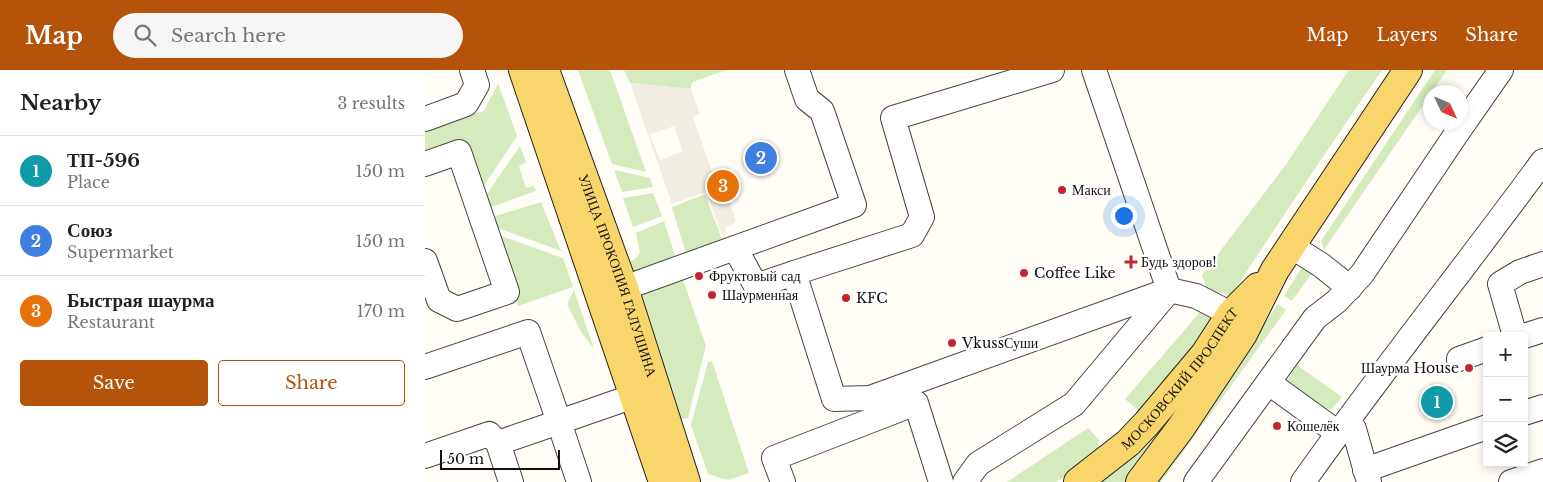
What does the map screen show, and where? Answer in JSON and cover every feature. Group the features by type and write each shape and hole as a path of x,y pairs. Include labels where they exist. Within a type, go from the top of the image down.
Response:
{"main road":[{"name":"УЛИЦА ПРОКОПИЯ ГАЛУШИНА","path":"523,70 663,482"},
{"name":"УЛИЦА ПРОКОПИЯ ГАЛУШИНА","path":"545,70 624,288 686,482"},
{"name":"МОСКОВСКИЙ ПРОСПЕКТ","path":"1140,482 1179,429 1243,334 1275,270 1408,70"},
{"name":"МОСКОВСКИЙ ПРОСПЕКТ","path":"1079,482 1128,443 1147,423 1205,354 1231,314 1275,270"}],"street":[{"path":"425,119 466,104 477,85 472,70"},
{"path":"624,288 854,205 822,111 807,99 797,70"},
{"path":"735,248 755,286 912,235 922,217 893,118 1052,70"},
{"path":"1094,70 1169,290"},
{"path":"1196,482 1315,318 1337,301 1362,274 1501,70"},
{"path":"425,164 459,152 507,292 457,309 439,300 425,261"},
{"path":"1303,482 1543,161"},
{"path":"1291,246 1321,265 1350,288"},
{"path":"1470,260 1500,284 1514,332"},
{"path":"1500,284 1520,272 1543,264"},
{"path":"794,273 834,398 870,398 1169,290 1196,296 1231,314"},
{"path":"965,482 978,464 1074,404 1169,290"},
{"path":"1528,335 1543,330"},
{"path":"425,367 528,332 579,482"},
{"path":"1459,359 1483,350"},
{"path":"1269,383 1338,433 1354,430 1367,476 1483,429"},
{"path":"498,443 634,396"},
{"path":"783,482 774,458 915,403 941,482"},
{"path":"1528,412 1543,407"},
{"path":"425,456 489,434 498,443 511,482"},
{"path":"1511,482 1543,472"},
{"path":"1540,482 1543,472"}],"green space":[{"path":"578,70 608,70 611,73 646,172 612,164"},
{"path":"624,70 726,70 693,82 691,89 630,83"},
{"path":"1349,70 1382,70 1231,295 1207,290 1202,275 1285,166"},
{"path":"1435,70 1447,70 1437,85 1425,85"},
{"path":"498,83 517,136 479,193 460,140 425,152 425,129 484,111"},
{"path":"1423,88 1423,105 1324,250 1321,241"},
{"path":"520,146 526,162 519,166 526,188 534,186 536,191 486,209 482,201"},
{"path":"614,170 650,178 653,187 622,192"},
{"path":"653,193 662,216 633,227 623,198"},
{"path":"705,194 723,242 686,254 672,207"},
{"path":"541,202 561,251 492,226 489,218"},
{"path":"664,221 678,265 636,280 625,263 634,260 640,253 636,233"},
{"path":"493,233 563,258 573,287 518,306"},
{"path":"1301,269 1315,269 1292,301 1284,296"},
{"path":"681,274 706,346 688,418 683,419 671,405 636,296"},
{"path":"574,290 594,349 581,332 567,304"},
{"path":"1278,304 1286,310 1161,482 1154,482"},
{"path":"1201,311 1214,320 1193,351 1139,411 1125,399"},
{"path":"712,361 749,473 728,480 708,474 691,425 708,362"},
{"path":"1297,365 1342,397 1332,409 1317,409 1290,393 1287,381"},
{"path":"1183,398 1188,401 1127,482 1097,482"},
{"path":"1088,428 1099,440 1098,452 1077,469 1056,482 1007,482"}],"shaded area":[{"path":"630,83 691,89 700,114 693,117 722,201 729,199 736,222 726,227 725,241 706,192 672,204","holes":["674,126 683,151 660,160 650,135"]}],"place":[{"name":"Союз","path":"761,158"},
{"name":"Быстрая шаурма","path":"723,186"},
{"name":"Макси","path":"1062,190"},
{"name":"Будь здоров!","path":"1131,262"},
{"name":"Coffee Like","path":"1024,273"},
{"name":"Фруктовый сад","path":"699,276"},
{"name":"Шаурменная","path":"712,295"},
{"name":"KFC","path":"846,298"},
{"name":"VkussСуши","path":"952,343"},
{"name":"Шаурма House","path":"1469,368"},
{"name":"ТП-596","path":"1437,402"},
{"name":"Кошелёк","path":"1277,426"}]}
